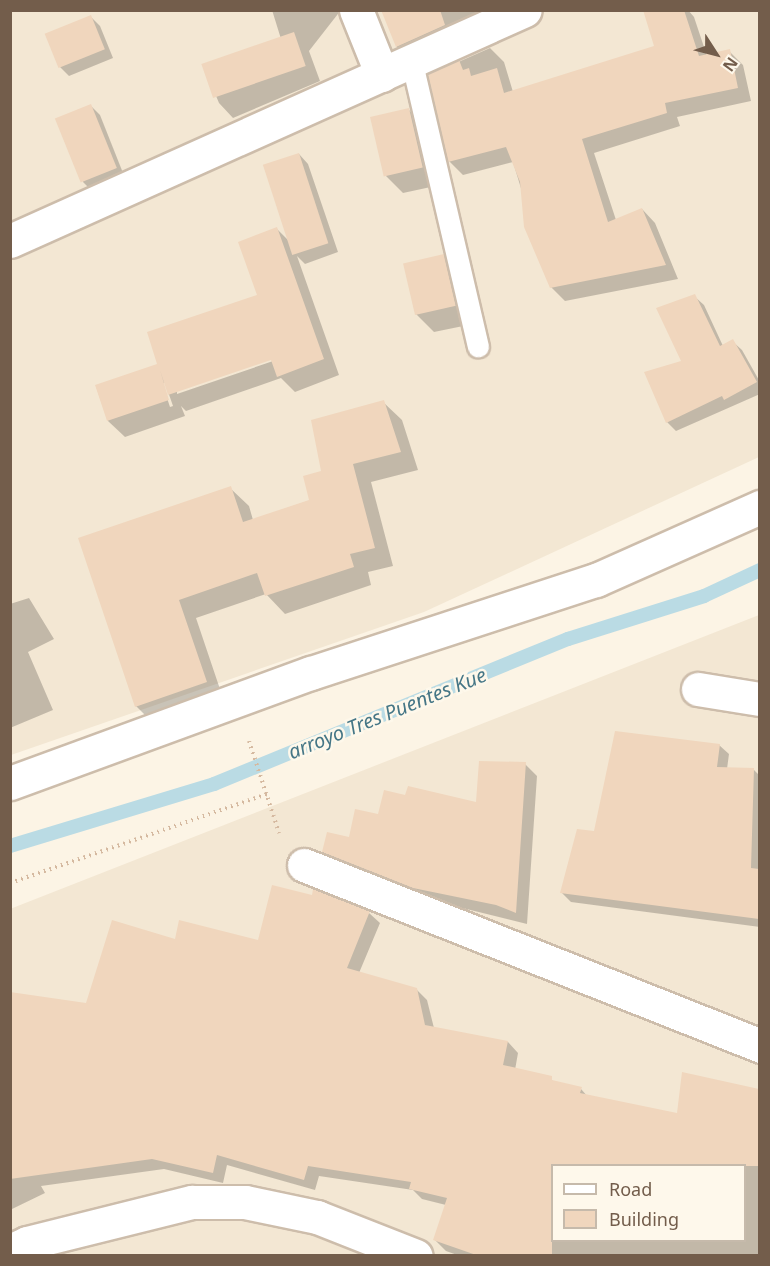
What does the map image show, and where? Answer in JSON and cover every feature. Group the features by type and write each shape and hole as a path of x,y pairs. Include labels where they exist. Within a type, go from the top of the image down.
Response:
{"street":[{"path":"356,10 382,75"},
{"path":"10,241 412,63 525,10"},
{"path":"10,783 311,673 596,580 759,507"},
{"path":"698,689 759,699"},
{"path":"304,865 759,1046"},
{"path":"10,1251 27,1243 192,1202 245,1202 317,1217 416,1256"}],"lane":[{"path":"412,63 478,346"}],"path":[{"path":"10,883 267,794 248,737"}],"shaded area":[{"path":"10,11 759,11 759,457 424,612 11,755"},
{"path":"759,615 759,1255 11,1255 10,909"}],"building":[{"path":"381,10 440,10 445,25 396,47"},
{"path":"643,10 684,10 699,56 730,49 738,88 665,103 667,113 582,139 608,222 642,208 666,265 550,288 524,227 520,182 506,147 448,162 428,74 459,60 463,70 469,68 471,76 497,68 504,93 654,46"},
{"path":"91,15 105,49 59,68 45,34"},
{"path":"294,32 306,66 213,98 201,64"},
{"path":"91,104 117,168 81,183 55,119"},
{"path":"409,108 423,167 384,176 370,117"},
{"path":"299,153 328,243 292,255 263,165"},
{"path":"277,227 324,359 277,377 271,360 168,395 160,370 169,400 107,421 95,385 157,364 147,332 257,295 238,242"},
{"path":"444,254 456,306 415,315 403,263"},
{"path":"695,294 720,346 733,339 757,382 724,400 722,396 666,423 644,372 681,361 656,308"},
{"path":"384,400 401,452 353,464 375,548 350,554 354,567 265,596 257,573 179,600 207,682 135,707 78,538 231,486 243,522 309,500 303,476 321,471 311,420"},
{"path":"615,731 720,744 717,767 754,768 751,868 759,869 759,919 560,893 577,829 594,831"},
{"path":"479,761 526,762 516,913 496,905 413,888 322,852 327,832 349,837 355,809 378,814 384,790 405,795 408,786 476,802"},
{"path":"272,885 312,895 313,889 370,911 347,968 417,988 425,1025 508,1041 503,1065 552,1076 552,1080 582,1087 580,1093 677,1113 682,1072 759,1089 759,1166 746,1166 746,1164 551,1164 552,1256 479,1256 433,1240 447,1198 409,1189 411,1182 308,1166 304,1180 217,1155 213,1173 152,1159 10,1179 10,992 86,1003 112,920 175,939 179,920 258,940"}],"waterway":[{"name":"arroyo Tres Puentes Kue","path":"10,846 214,784 568,639 704,596 760,570"}]}
